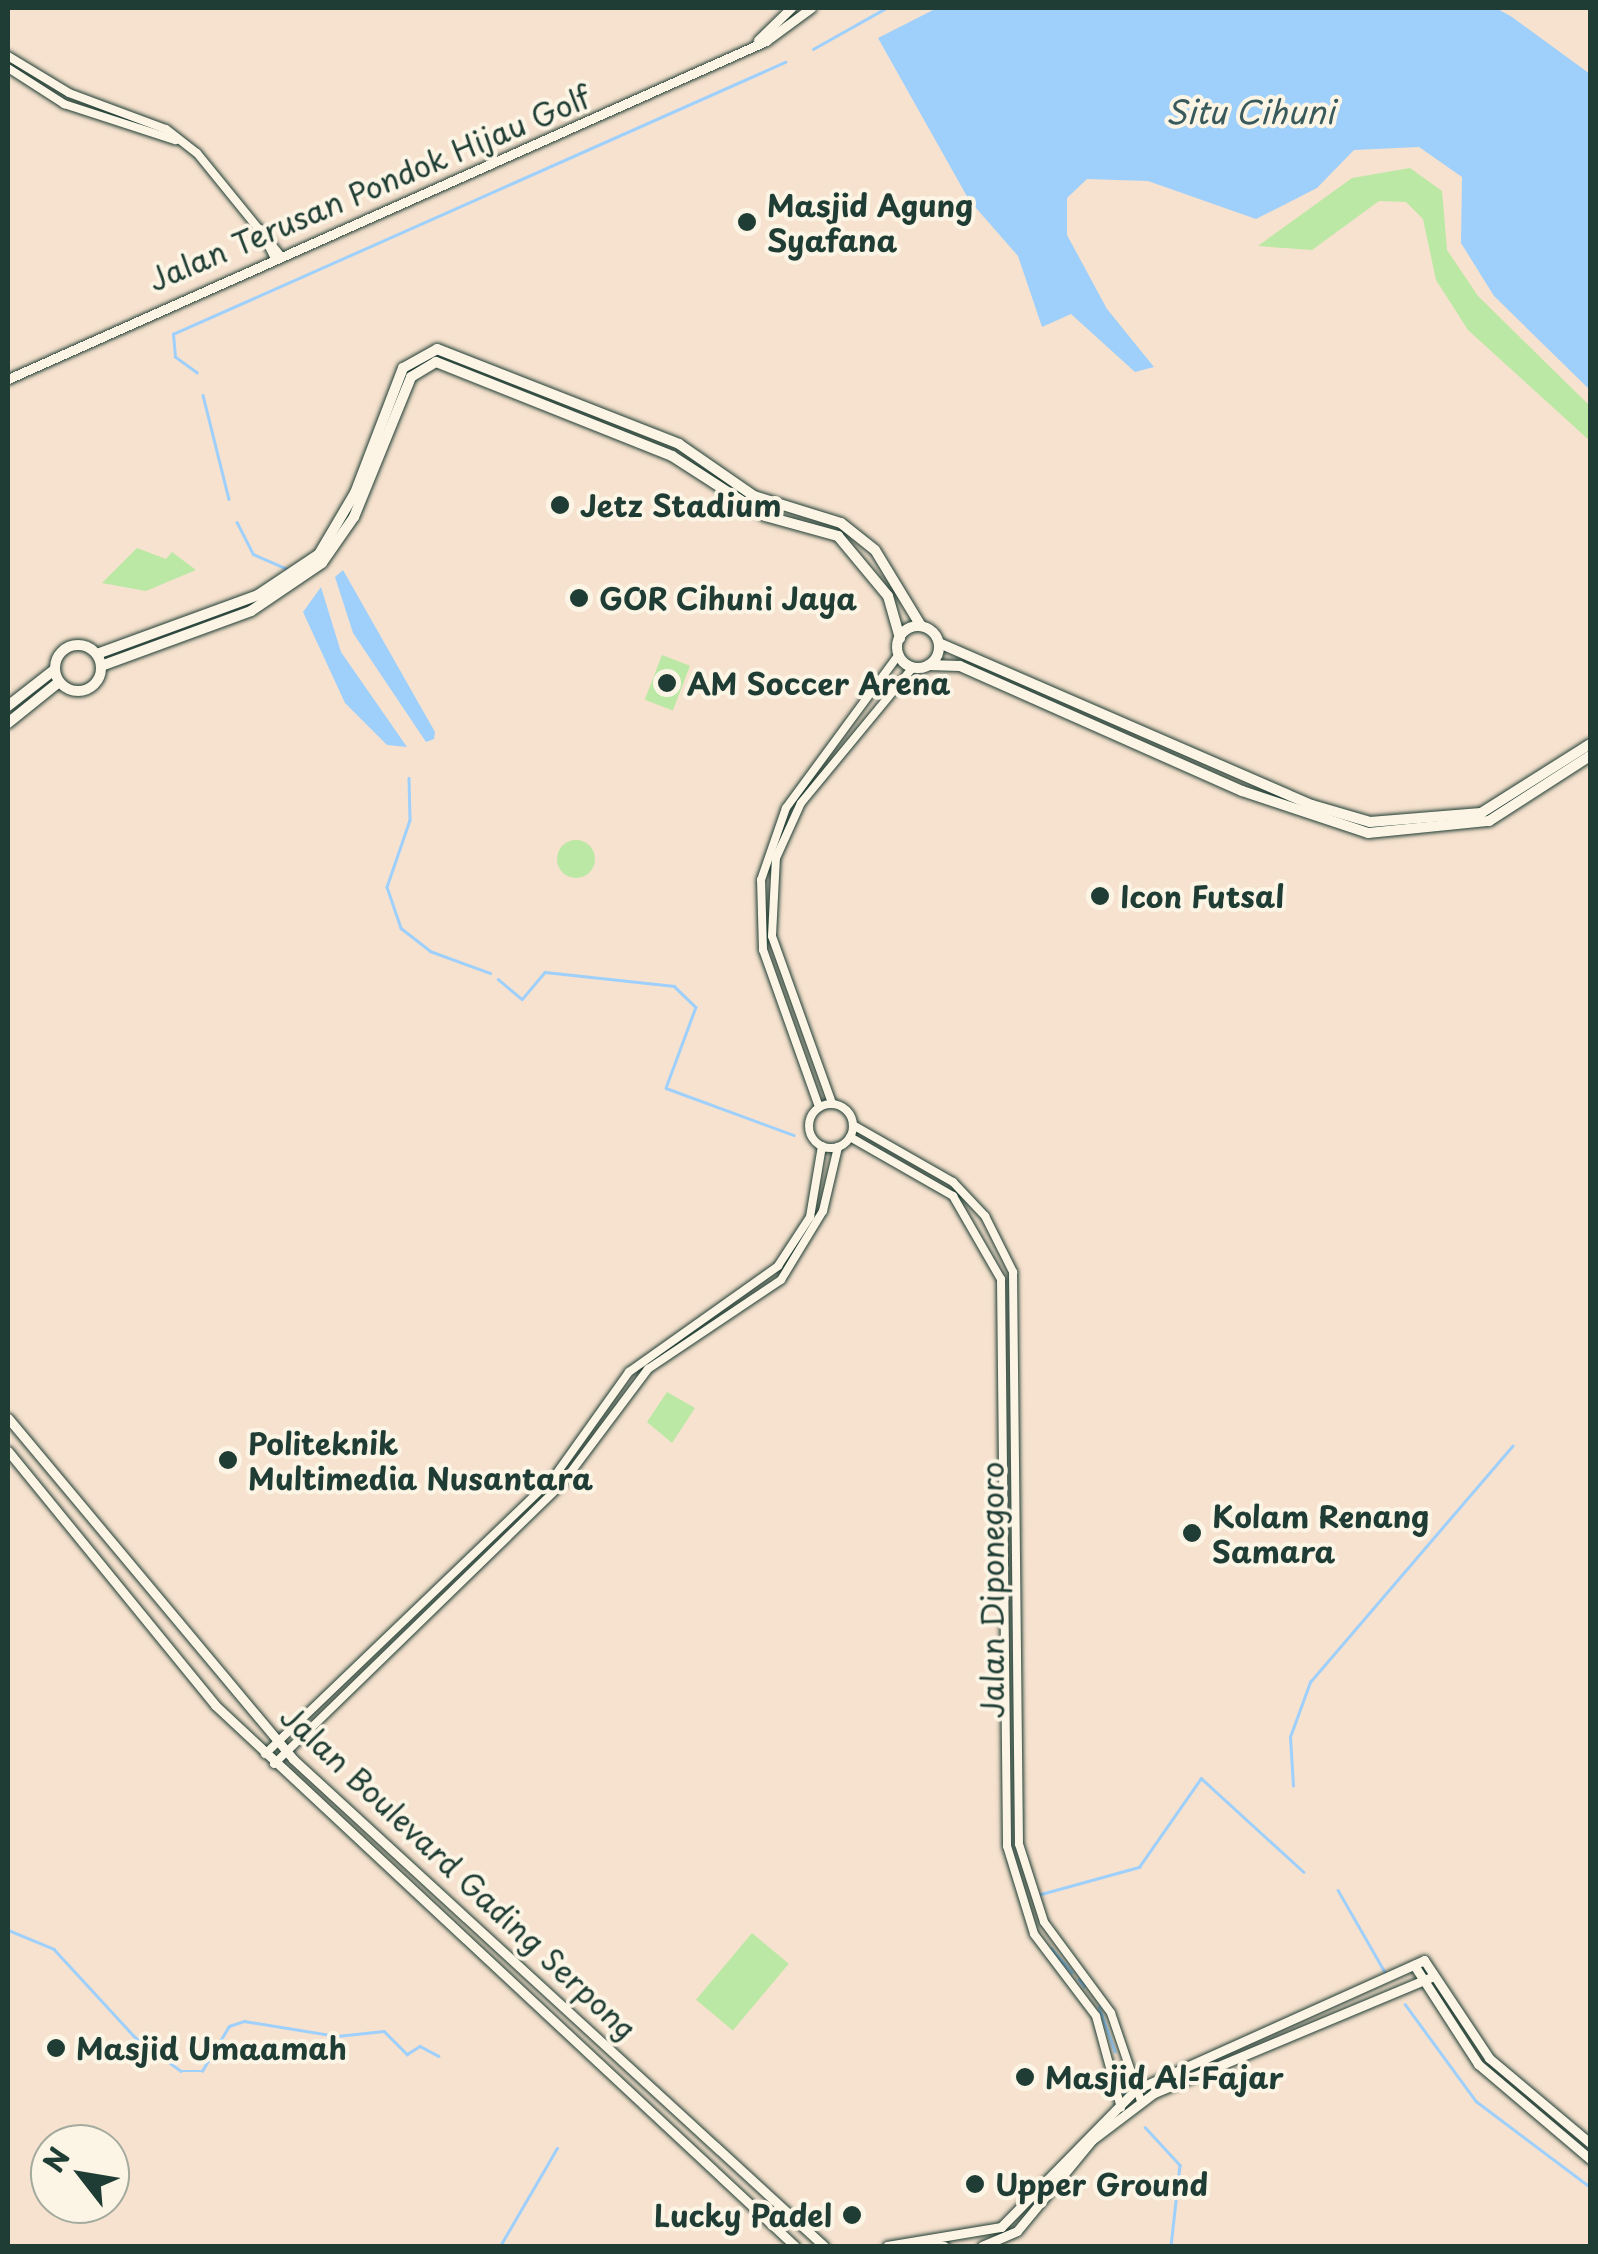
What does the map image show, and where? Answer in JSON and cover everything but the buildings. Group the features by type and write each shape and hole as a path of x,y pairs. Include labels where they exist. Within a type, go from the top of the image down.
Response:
{"main road":[{"name":"Jalan Terusan Pondok Hijau Golf","path":"8,379 276,255 752,46 785,30 811,8"},
{"name":"Jalan Terusan Pondok Hijau Golf","path":"752,46 789,10"},
{"path":"785,30 789,10"},
{"path":"56,676 86,690 99,660 258,595 318,554 354,493 403,368 431,350 460,355 691,450 754,496 848,527 883,561 921,626 939,643 1066,709"},
{"path":"8,722 56,676 68,646 99,660 251,610 304,578 354,517 411,378 446,363 704,473 752,511 854,546 888,596 900,638 899,654 914,667 960,666 1331,813 1404,824 1483,818 1590,756"},
{"path":"606,428 610,416"},
{"path":"900,638 921,626"},
{"path":"929,665 939,643"},
{"path":"8,706 56,676"},
{"path":"1483,818 1590,744"},
{"name":"Jalan Boulevard Gading Serpong","path":"8,1418 278,1741 824,2246"},
{"name":"Jalan Boulevard Gading Serpong","path":"8,1451 264,1754 791,2244"},
{"path":"393,1877 406,1862"},
{"path":"409,1892 424,1877"},
{"path":"887,2246 929,2242 1001,2226 1117,2102 1134,2090 1369,1992 1419,1962 1478,2064 1590,2159"},
{"path":"982,2246 1017,2231 1124,2113 1141,2102 1377,2006 1429,1978"},
{"path":"1429,1978 1497,2067 1590,2144"},
{"path":"1369,1992 1377,2006"},
{"path":"593,2057 607,2056 608,2044"},
{"path":"612,2075 628,2062"},
{"path":"929,2242 944,2246"}],"street":[{"path":"8,56 179,141 264,230 276,255"},
{"path":"8,68 64,104 179,141"},
{"path":"819,1107 763,950 761,880 786,808 899,654"},
{"path":"274,1764 562,1484 638,1378 781,1280 823,1211 838,1147 850,1137 853,1124 832,1103 777,956 772,882 790,822 842,752 914,667"},
{"path":"833,744 842,752"},
{"path":"761,880 772,882"},
{"path":"264,1754 554,1477 629,1372 778,1266 810,1217 822,1146 808,1124 819,1107 832,1103"},
{"name":"Jalan Diponegoro","path":"853,1124 954,1182 1002,1247 1018,1332 1002,1577 1002,1803 1023,1910 1045,1954 1089,2004 1108,2058 1117,2102 1124,2113"},
{"name":"Jalan Diponegoro","path":"850,1137 945,1189 992,1251 1006,1331 1014,1577 1014,1802 1037,1907 1059,1944 1104,1998 1141,2102"},
{"path":"822,1146 838,1147"},
{"path":"992,1251 1002,1247"},
{"path":"1006,1331 1018,1332"},
{"path":"1002,1577 1014,1577"},
{"path":"1002,1803 1014,1802"},
{"path":"1045,1954 1059,1944"},
{"path":"1108,2058 1124,2056"}],"green space":[{"path":"1410,168 1442,191 1447,250 1478,296 1590,406 1590,441 1468,330 1436,280 1423,219 1406,202 1379,201 1312,250 1258,246 1352,178"},
{"path":"137,548 166,559 172,552 196,570 146,591 102,583"},
{"name":"AM Soccer Arena","path":"662,655 690,666 673,711 645,700"},
{"path":"576,840 589,846 595,859 589,872 576,878 563,872 557,859 563,846"},
{"path":"667,1392 695,1408 672,1443 647,1422"},
{"path":"752,1933 789,1964 733,2030 696,2000"}],"water":[{"name":"Situ Cihuni","path":"937,8 1496,8 1512,17 1590,74 1590,390 1494,296 1461,243 1462,177 1419,147 1354,150 1317,188 1256,219 1148,181 1087,179 1067,198 1067,235 1107,309 1154,367 1135,372 1071,314 1042,327 1018,256 969,200 878,38"},
{"path":"343,570 435,732 434,739 426,742 353,633 335,577"},
{"path":"321,587 341,652 407,747 387,745 345,703 303,612"}],"waterway":[{"path":"813,49 886,8"},
{"path":"197,373 175,357 173,334 785,62"},
{"path":"203,395 229,499"},
{"path":"237,522 253,554 290,570"},
{"path":"409,778 410,820 387,887 401,928 430,951 490,973"},
{"path":"498,979 522,999 545,972 674,986 696,1007 666,1088 794,1135"},
{"path":"1293,1786 1290,1737 1310,1682 1512,1446"},
{"path":"1041,1894 1139,1867 1201,1778 1304,1872"},
{"path":"1338,1890 1385,1972"},
{"path":"8,1930 54,1949 135,2037 181,2071 202,2071 229,2026 244,2021 337,2036 384,2031 407,2054 420,2046 439,2056"},
{"path":"1051,1948 1072,1972"},
{"path":"1079,1979 1084,1986"},
{"path":"1405,2004 1476,2101 1590,2187"},
{"path":"1099,2007 1115,2051"},
{"path":"1117,2069 1125,2093"},
{"path":"1145,2127 1180,2165 1171,2246"},
{"path":"500,2246 557,2148"}],"place":[{"name":"Masjid Agung Syafana","path":"747,222"},
{"name":"Jetz Stadium","path":"560,505"},
{"name":"GOR Cihuni Jaya","path":"579,598"},
{"name":"AM Soccer Arena","path":"667,683"},
{"name":"Icon Futsal","path":"1100,896"},
{"name":"Politeknik Multimedia Nusantara","path":"228,1460"},
{"name":"Kolam Renang Samara","path":"1192,1533"},
{"name":"Masjid Umaamah","path":"56,2048"},
{"name":"Masjid Al-Fajar","path":"1025,2077"},
{"name":"Upper Ground","path":"975,2184"},
{"name":"Lucky Padel","path":"852,2215"}]}
